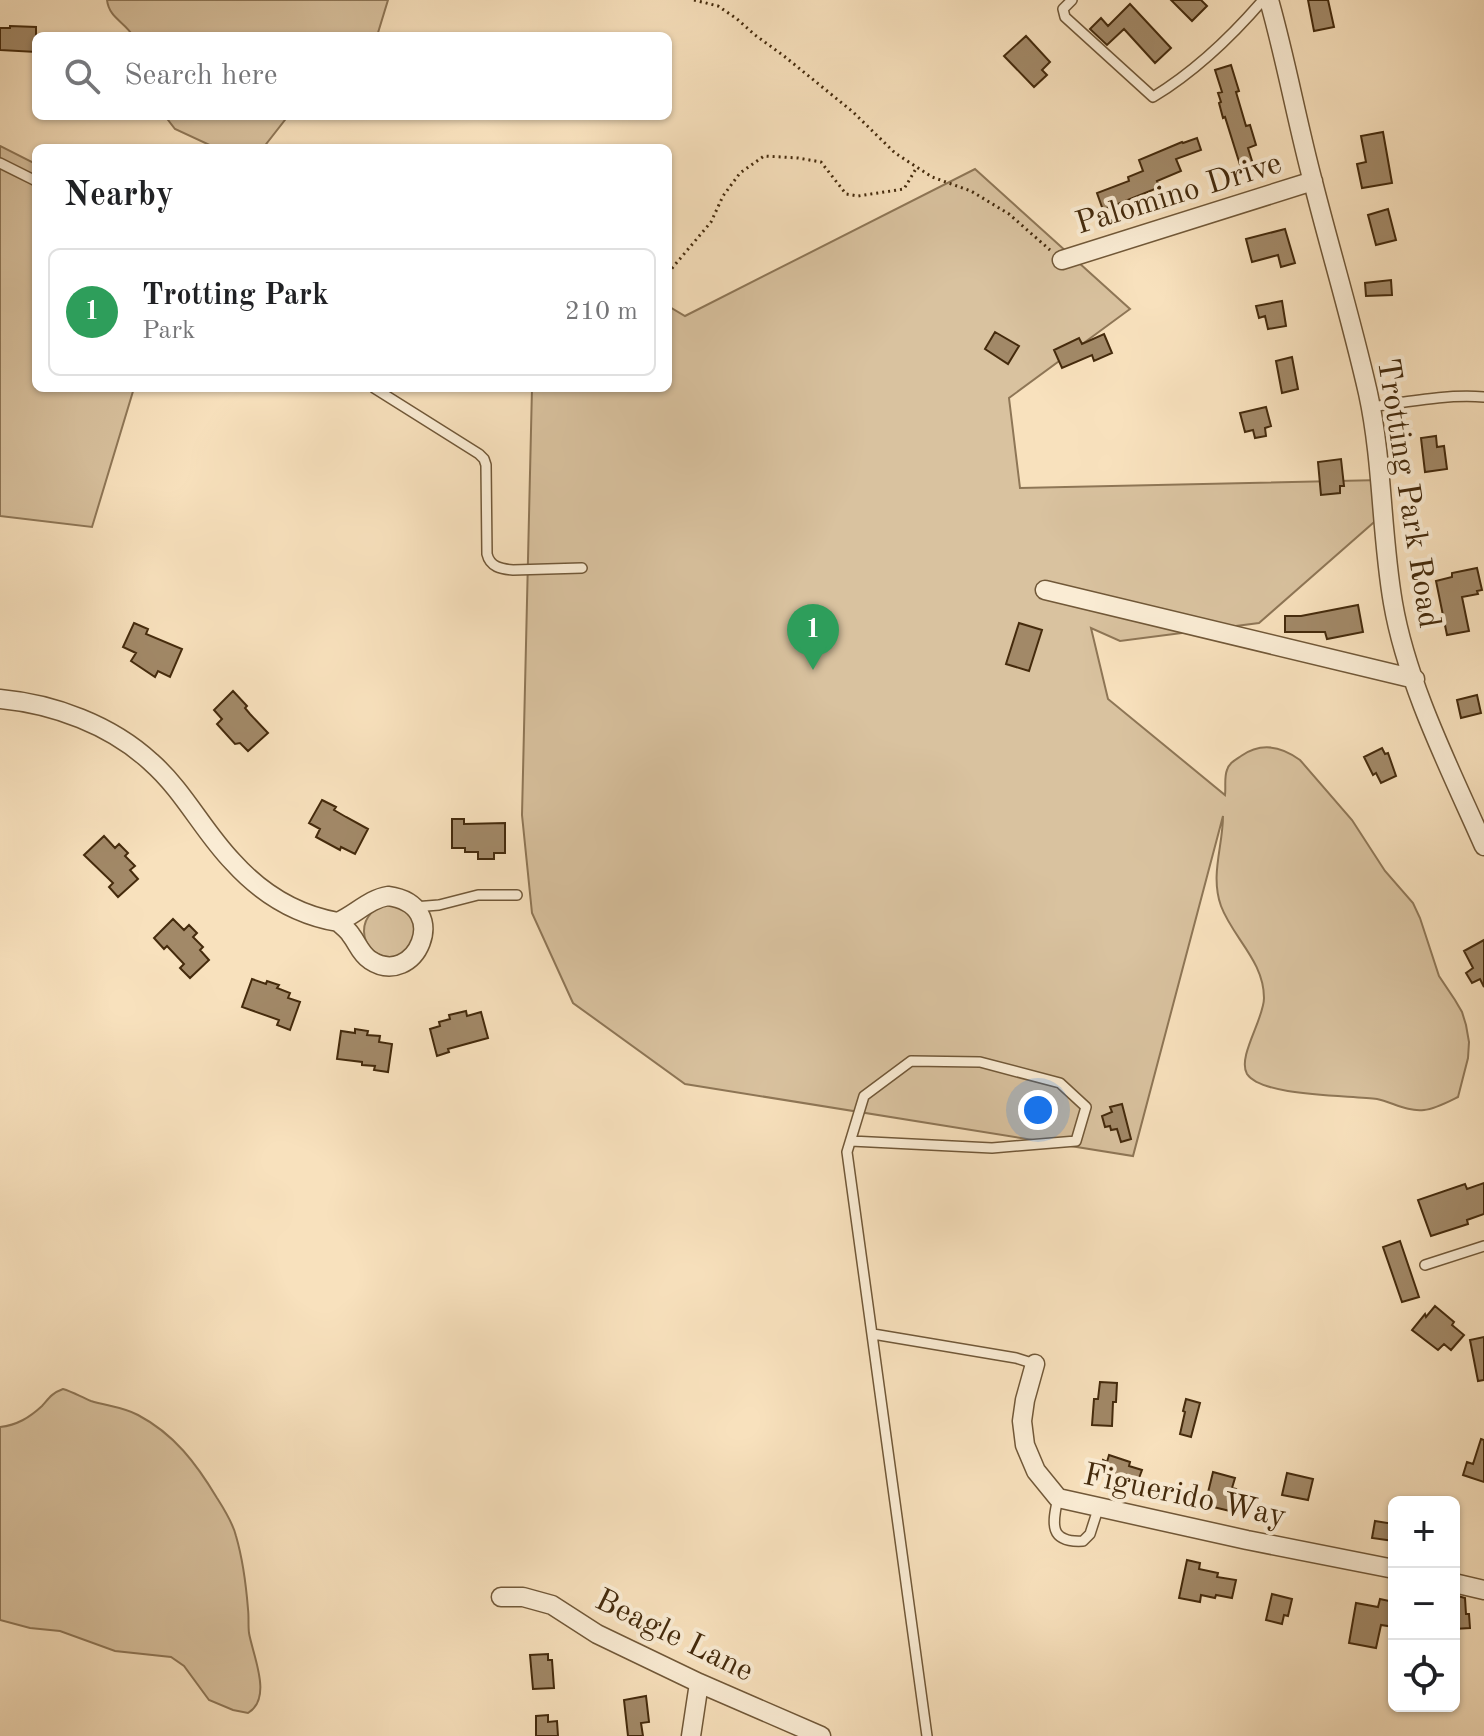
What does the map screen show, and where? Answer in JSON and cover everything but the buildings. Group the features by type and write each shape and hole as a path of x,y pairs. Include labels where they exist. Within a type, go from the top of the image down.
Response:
{"street":[{"name":"Trotting Park Road","path":"1266,0 1371,407 1393,601 1400,637 1431,726 1484,846"},
{"name":"Palomino Drive","path":"1062,260 1313,181"},
{"path":"1045,590 1415,679"},
{"path":"0,699 78,717 137,750 171,782 232,862 286,905 313,917 338,922 368,959 395,965 412,957 422,942 423,923 414,907 398,897 379,898 338,922"},
{"name":"Figuerido Way","path":"1035,1364 1022,1421 1025,1445 1036,1471 1058,1498 1389,1568"},
{"path":"1460,1584 1484,1590"},
{"name":"Beagle Lane","path":"501,1597 523,1597 552,1605 597,1634 821,1736"},
{"path":"691,1736 699,1683"}],"lane":[{"path":"1072,0 1063,9 1065,17 1153,97 1177,82 1266,0"},
{"path":"0,163 32,179"},
{"path":"380,392 484,459 489,561 495,566 513,570 582,568"},
{"path":"1371,407 1424,399 1484,397"},
{"path":"414,907 439,905 478,895 517,895"},
{"path":"851,1141 992,1148 1076,1141 1086,1107 1060,1083 1047,1079 980,1062 911,1061 864,1096 847,1152 927,1736"},
{"path":"1425,1265 1484,1246"},
{"path":"873,1334 1016,1358 1035,1364"},
{"path":"1058,1498 1055,1532 1062,1539 1072,1542 1083,1541 1090,1534 1099,1506"}],"path":[{"path":"694,0 718,6 737,19 853,112 895,153 932,177 971,191 1009,214 1062,260"},
{"path":"672,268 711,222 723,196 740,173 764,156 821,162 846,194 858,196 904,189 917,167"}],"shaded area":[{"path":"107,0 388,0 378,32 131,32 108,6"},
{"path":"168,120 285,120 266,144 207,144 175,129"},
{"path":"0,146 32,162 32,392 133,392 92,527 0,516"},
{"path":"975,169 1130,309 1009,398 1020,488 1381,480 1381,516 1259,623 1120,641 1091,628 1108,699 1225,795 1226,773 1232,762 1263,747 1278,749 1300,760 1352,820 1385,871 1413,903 1439,976 1462,1012 1469,1042 1458,1097 1433,1108 1418,1110 1377,1099 1288,1091 1256,1082 1247,1074 1245,1058 1263,1007 1263,985 1254,961 1226,918 1218,894 1217,872 1223,816 1133,1156 685,1084 573,1003 532,913 522,815 532,392 672,392 672,308 685,316"},
{"path":"390,905 408,913 416,931 408,949 390,957 372,949 364,931 372,913"},
{"path":"63,1389 91,1401 132,1412 163,1431 192,1461 225,1511 241,1554 249,1633 259,1676 259,1697 248,1713 209,1700 184,1666 171,1657 115,1651 60,1631 30,1628 0,1620 0,1427 27,1417"}],"place":[{"name":"Trotting Park","path":"813,670"}]}
